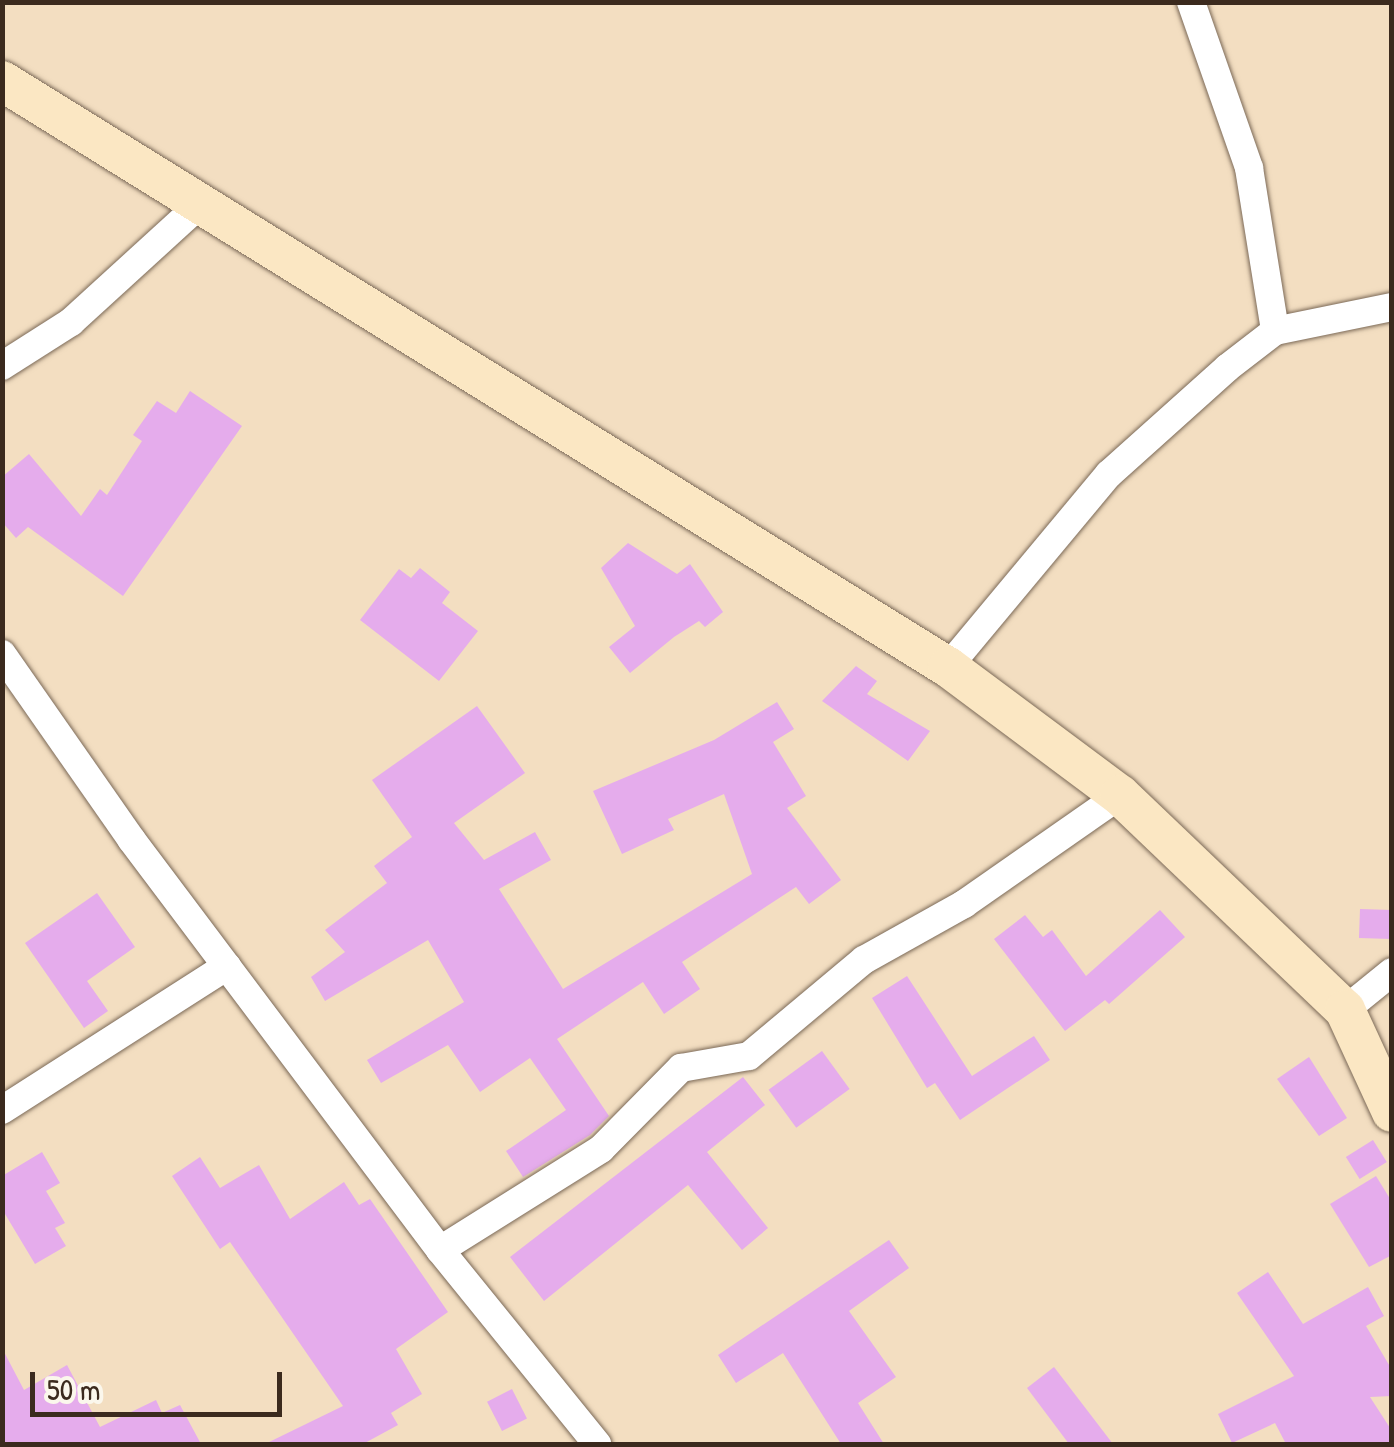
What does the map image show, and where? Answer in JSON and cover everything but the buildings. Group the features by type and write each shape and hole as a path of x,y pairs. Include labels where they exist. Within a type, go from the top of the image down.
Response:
{"main road":[{"path":"2,81 948,667 1120,795 1344,1010 1392,1112"}],"street":[{"path":"1191,2 1250,168 1275,331"},
{"path":"2,366 71,322 199,205"},
{"path":"948,667 1139,442 1275,331 1392,307"},
{"path":"2,654 440,1250 597,1444"},
{"path":"440,1250 600,1148 681,1068 749,1056 864,960 964,904 1120,795"},
{"path":"2,1110 228,966"},
{"path":"1344,1010 1392,972"}]}
